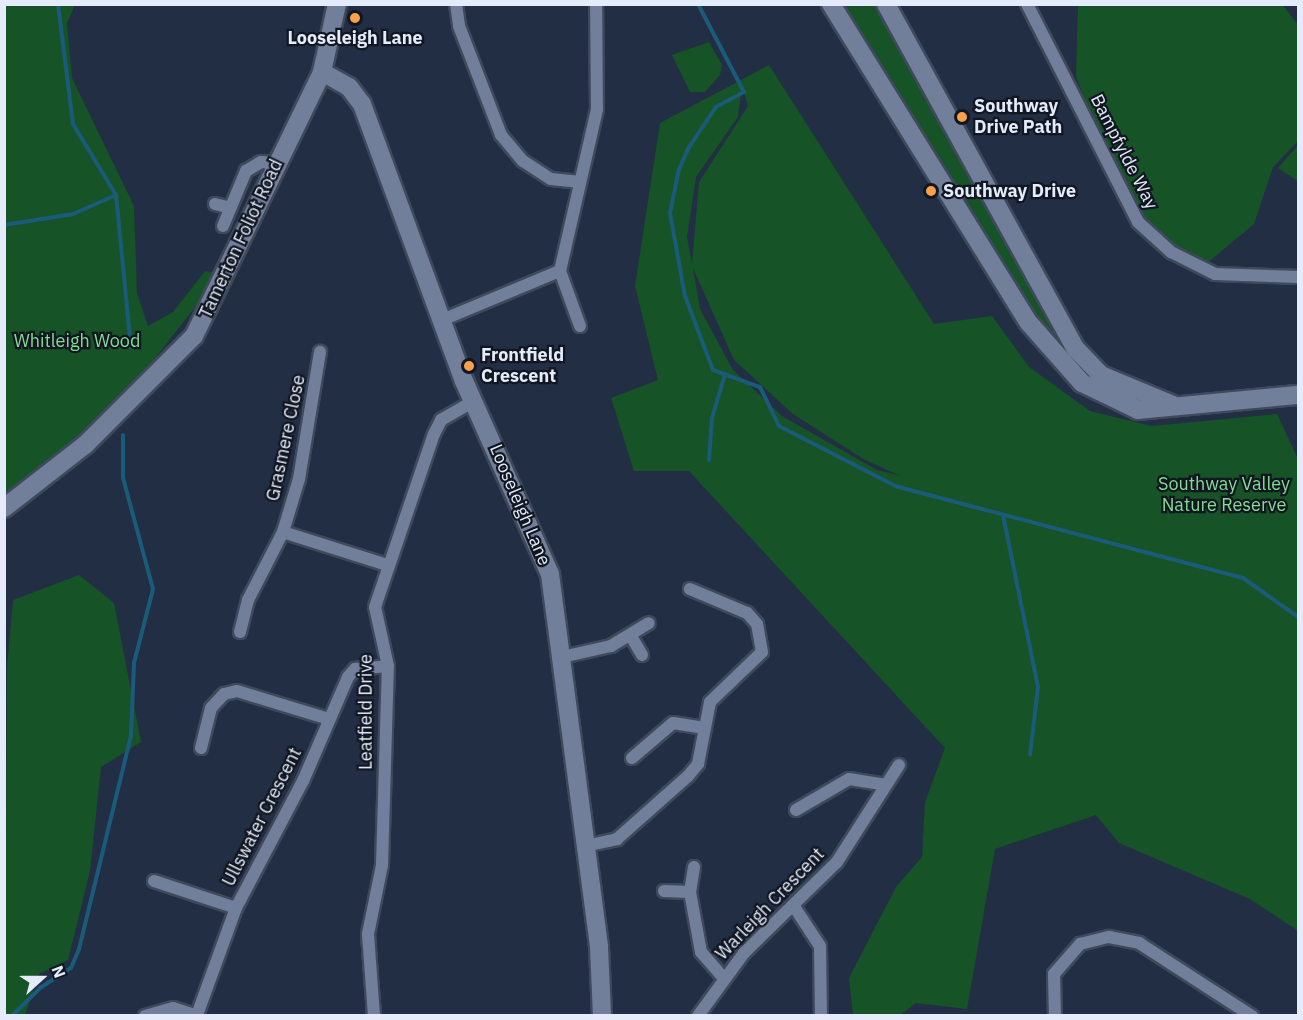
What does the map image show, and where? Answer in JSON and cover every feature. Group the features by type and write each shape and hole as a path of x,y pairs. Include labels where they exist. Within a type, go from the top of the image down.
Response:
{"street":[{"name":"Tamerton Foliot Road","path":"4,508 85,445 194,336 225,280 276,163 322,72 337,4"},
{"path":"456,4 459,26 501,135 523,161 551,179 578,182"},
{"path":"580,326 560,271 578,182 597,109 596,4"},
{"path":"831,4 1050,349 1082,383 1119,403 1138,410 1299,395"},
{"path":"886,4 1076,349 1101,375 1180,407"},
{"name":"Bampfylde Way","path":"1027,4 1138,222 1188,263 1215,274 1299,277"},
{"name":"Looseleigh Lane","path":"322,72 349,87 362,104 472,402 550,574 585,846 602,1016"},
{"path":"223,226 246,171 261,162 276,163"},
{"path":"215,204 231,208"},
{"path":"442,320 560,271"},
{"name":"Grasmere Close","path":"240,632 248,600 283,532 299,479 320,351"},
{"name":"Leatfield Drive","path":"374,1016 369,934 382,865 388,666 375,607 387,565 434,434 441,420 472,402"},
{"path":"283,532 387,565"},
{"path":"704,595 708,581"},
{"path":"585,846 617,839 688,776 698,764 714,697 762,652 757,624 747,613 690,589"},
{"path":"562,657 630,636 650,623"},
{"path":"630,636 642,655"},
{"name":"Ullswater Crescent","path":"197,1016 236,908 355,669 388,666"},
{"path":"201,748 211,708 224,694 237,691 329,719"},
{"path":"632,758 673,723 705,728"},
{"name":"Warleigh Crescent","path":"698,1016 724,978 795,909 837,862 899,765"},
{"path":"796,810 849,779 885,785"},
{"path":"694,867 690,892 701,952 724,978"},
{"path":"153,881 236,908"},
{"path":"664,891 690,892"},
{"path":"795,909 820,946 821,1016"},
{"path":"1055,1016 1054,974 1080,944 1109,937 1139,943 1252,1016"},
{"path":"145,1016 173,1008 197,1016"}],"green space":[{"path":"1282,4 1298,25 1298,141 1273,167 1254,224 1206,264 1147,228 1091,117 1076,76 1078,5"},
{"name":"Whitleigh Wood","path":"5,5 75,5 67,23 72,78 134,206 137,293 148,326 173,312 205,271 221,274 120,403 5,496"},
{"path":"833,5 877,5 1069,356 1039,345"},
{"path":"709,42 722,65 720,75 705,92 690,92 672,55"},
{"name":"Southway Valley Nature Reserve","path":"769,65 934,324 992,316 1029,367 1090,411 1152,426 1277,414 1298,459 1298,931 1250,899 1119,843 1096,815 995,849 967,1009 916,1003 900,1015 853,1015 849,978 896,887 922,857 925,802 945,748 689,471 634,471 611,398 658,380 635,286 660,123","holes":["742,86 748,106 699,182 692,264 687,237 696,177 738,117","693,268 734,360 793,414 865,460 901,476 877,470 782,416 733,370 700,309"]},
{"path":"1298,145 1298,181 1278,168"},
{"path":"79,575 114,603 141,742 101,767 90,871 68,960 38,975 25,1015 5,1015 7,667 13,600"}],"waterway":[{"path":"58,4 73,124 116,195 131,347"},
{"path":"698,4 744,92 716,107 689,147 679,169 670,213 685,296 713,370 760,387 779,426 895,486 1243,578 1298,617"},
{"path":"4,225 73,214 116,195"},
{"path":"709,460 712,418 725,374"},
{"path":"12,1016 40,988 71,968 79,949 131,735 134,663 153,589 123,478 123,435"},
{"path":"1003,515 1038,687 1030,755"}],"place":[{"name":"Looseleigh Lane","path":"355,18"},
{"name":"Southway Drive Path","path":"962,117"},
{"name":"Southway Drive","path":"931,191"},
{"name":"Frontfield Crescent","path":"469,366"}]}
